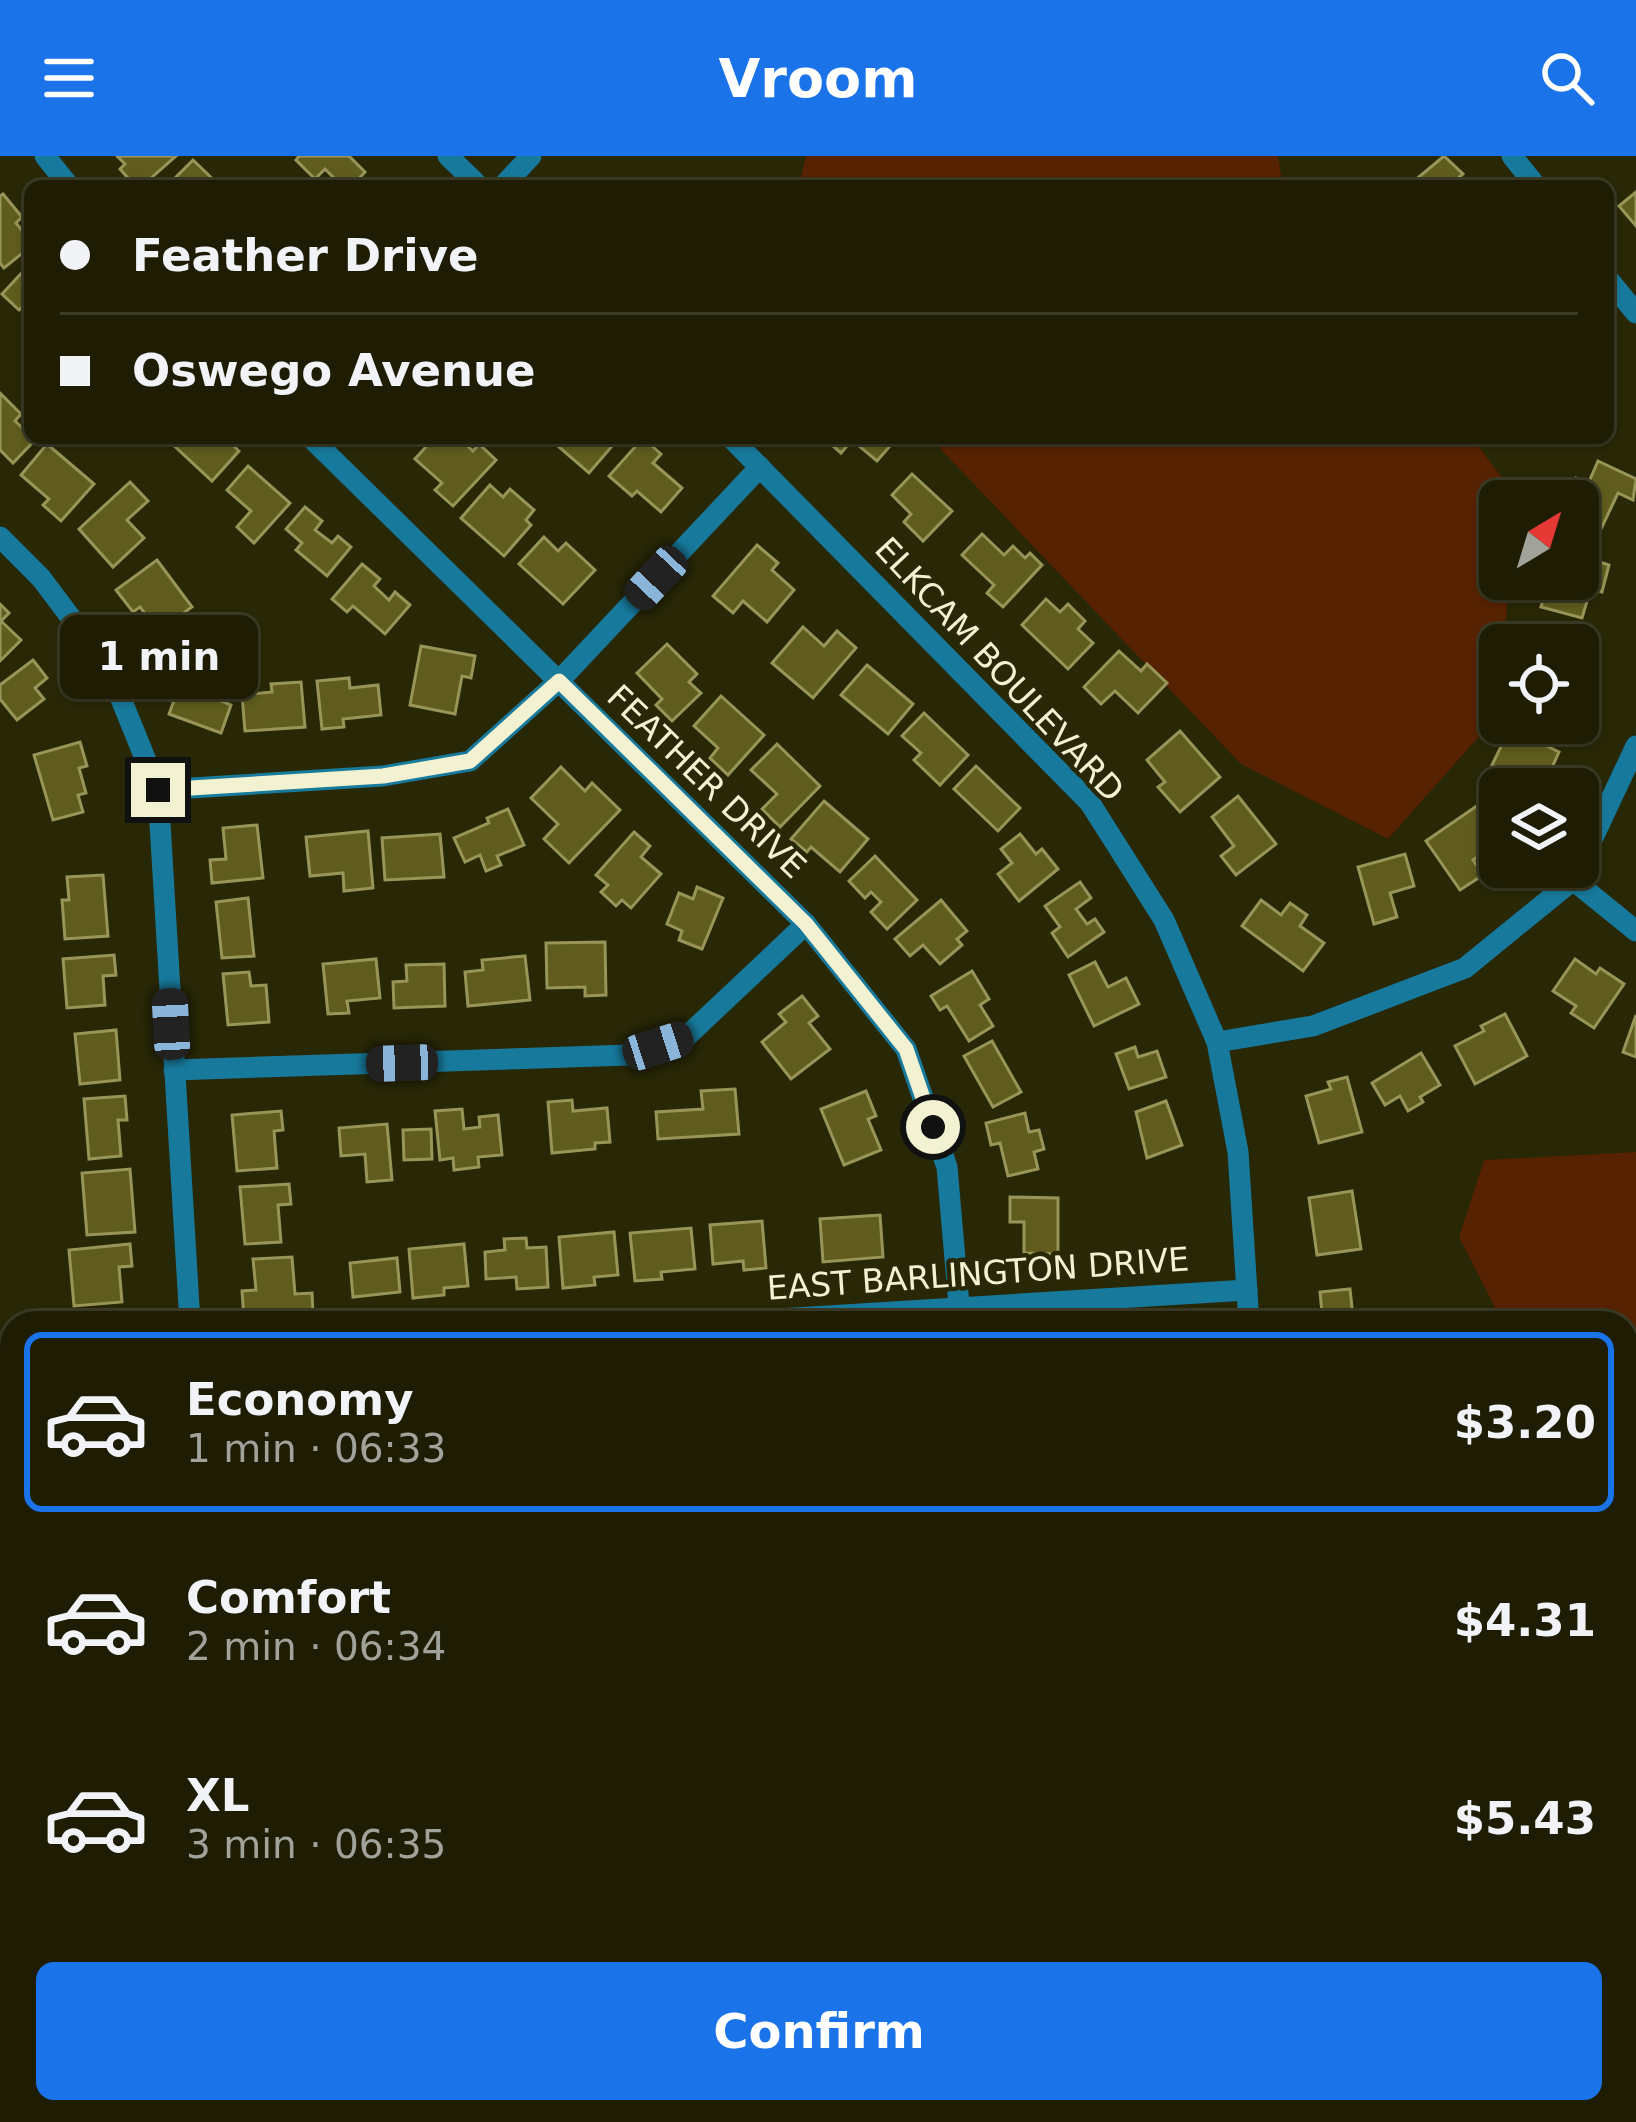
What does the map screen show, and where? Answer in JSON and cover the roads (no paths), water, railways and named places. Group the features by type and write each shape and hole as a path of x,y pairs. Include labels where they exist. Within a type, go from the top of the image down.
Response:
{"street":[{"path":"46,156 64,180"},
{"path":"448,156 473,180"},
{"path":"509,180 531,156"},
{"path":"1512,156 1531,180"},
{"path":"1614,287 1636,313"},
{"name":"FEATHER DRIVE","path":"317,444 806,924 906,1049 947,1167 959,1305"},
{"name":"ELKCAM BOULEVARD","path":"737,444 1090,803 1164,920 1216,1042 1238,1152 1248,1311"},
{"path":"158,790 383,776 470,761 559,681 760,467"},
{"path":"0,537 41,578 107,667 158,790 189,1311"},
{"path":"1599,825 1636,746"},
{"path":"1216,1042 1313,1027 1465,968 1563,888"},
{"path":"1583,888 1636,931"},
{"path":"174,1070 629,1055 686,1037 806,924"},
{"name":"EAST BARLINGTON DRIVE","path":"877,1311 1246,1290"}]}
